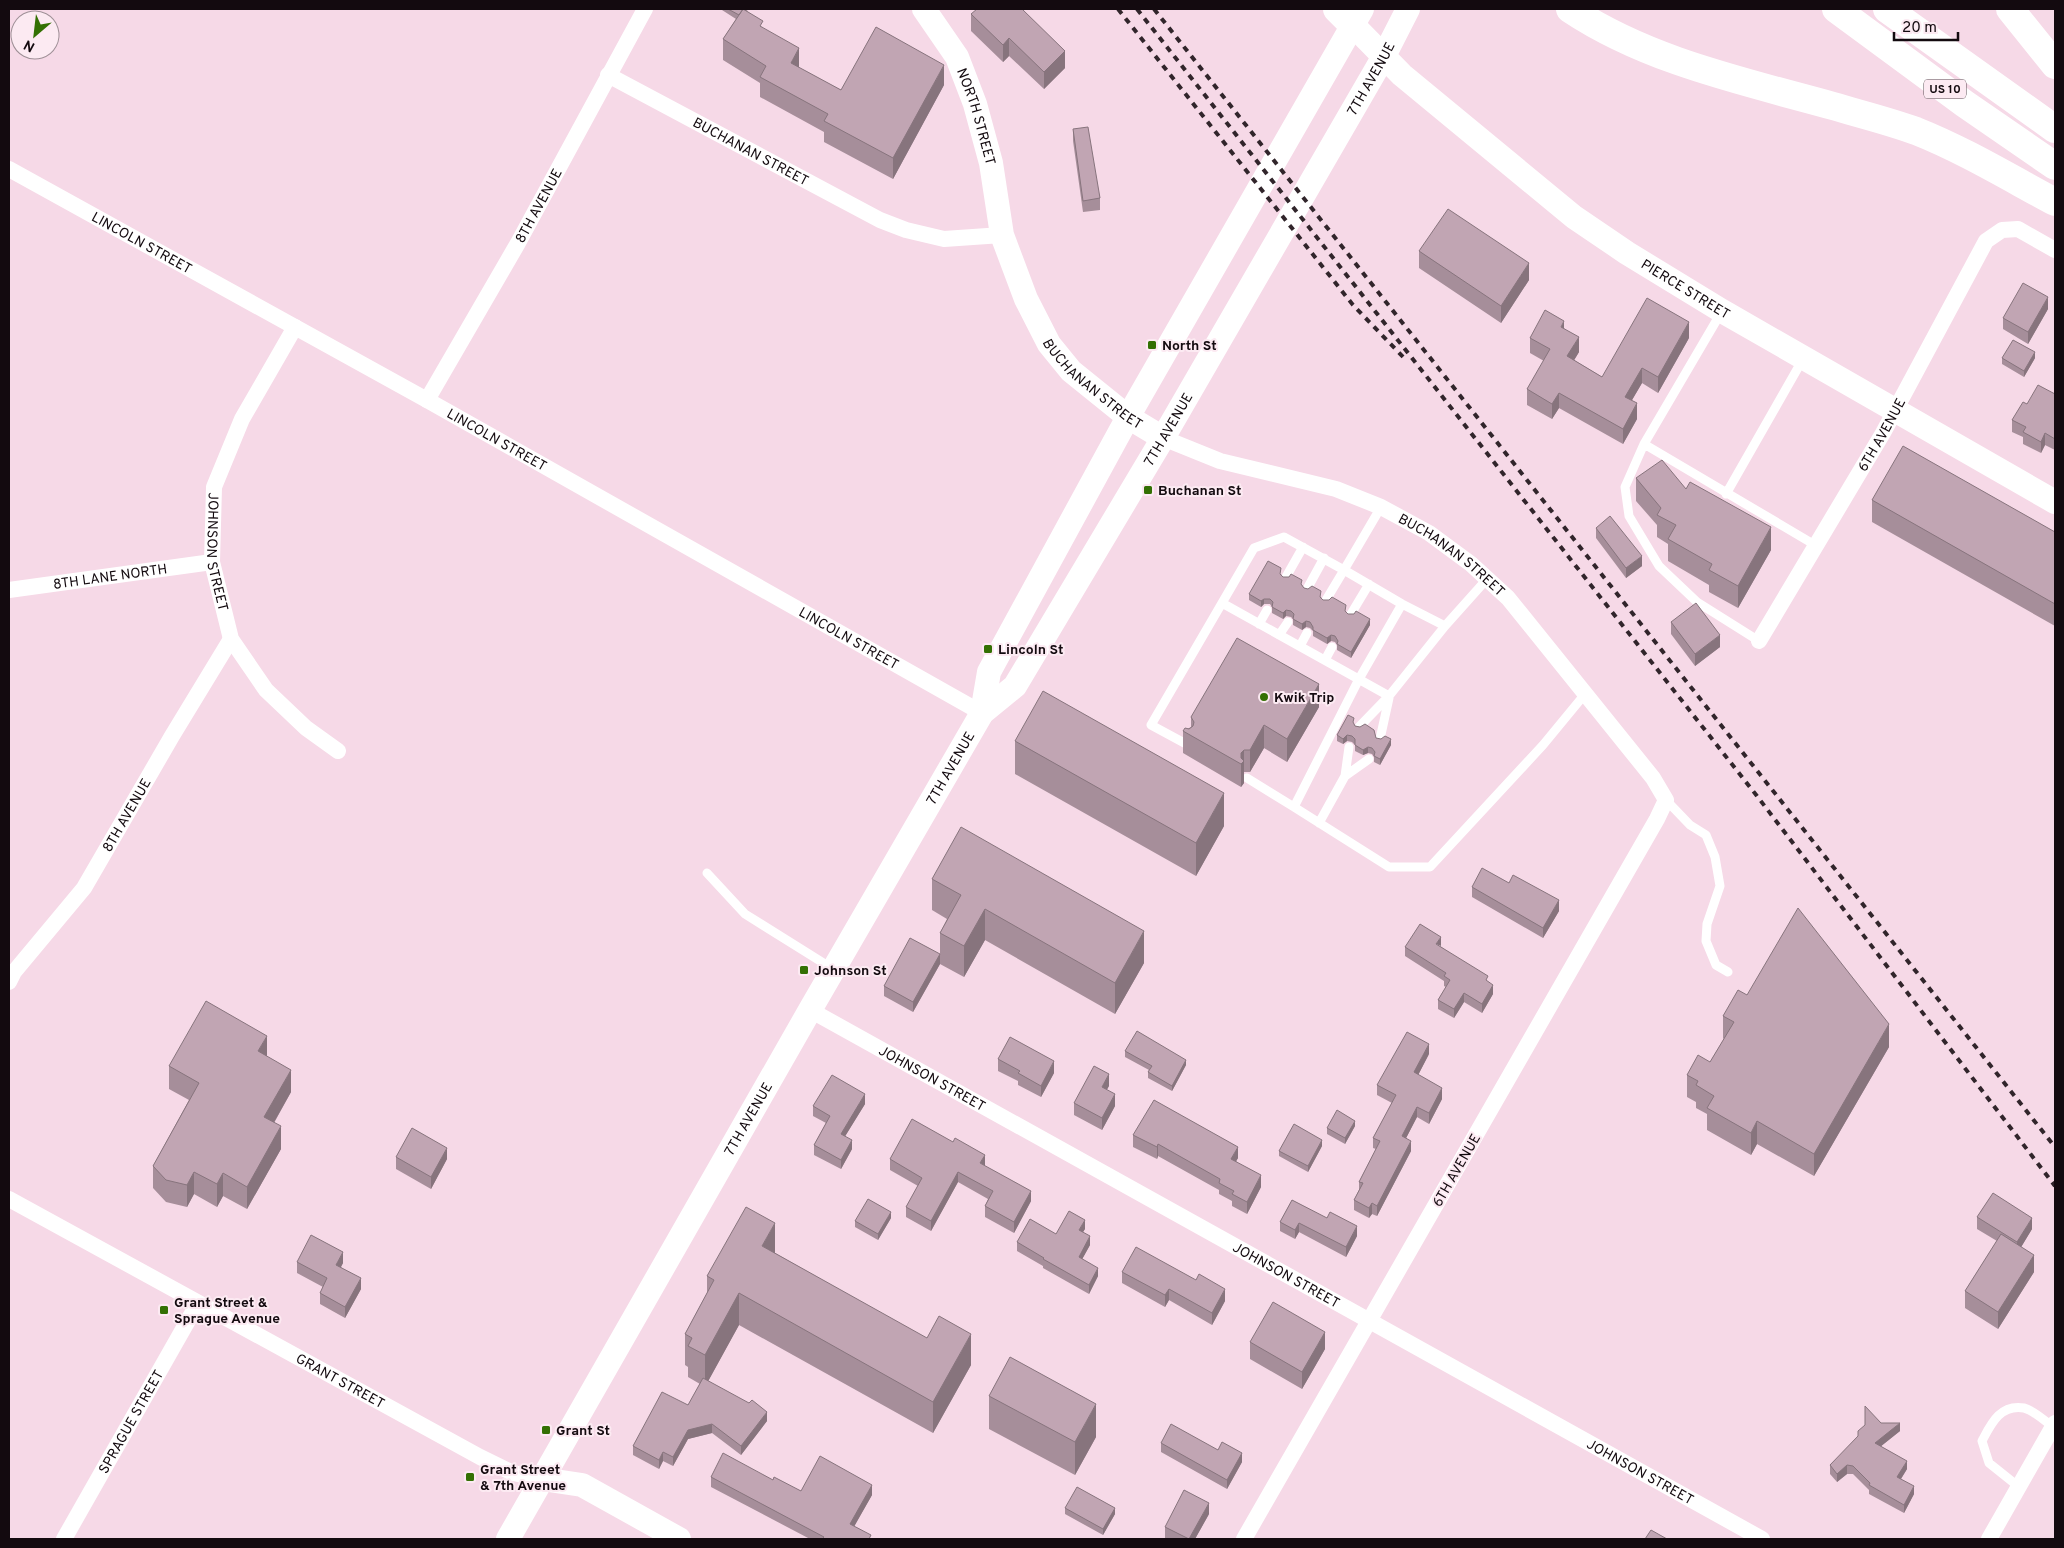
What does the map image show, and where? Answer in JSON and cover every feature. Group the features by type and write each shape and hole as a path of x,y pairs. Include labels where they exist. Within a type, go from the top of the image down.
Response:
{"highway":[{"path":"1570,9 1611,33 1684,64 1916,131 2055,202"},
{"name":"US 10","path":"1836,9 1965,104 2055,166"},
{"name":"US 10","path":"1887,9 2055,129"},
{"path":"2010,9 2055,65"}],"street":[{"name":"8TH AVENUE","path":"427,400 518,244 608,74 645,9"},
{"name":"NORTH STREET","path":"924,9 957,57 975,104 991,163 1002,235"},
{"name":"7TH AVENUE","path":"508,1539 982,713 1015,686 1163,438 1384,56 1408,9"},
{"name":"PIERCE STREET","path":"1351,14 1384,56 1402,75 1574,217 1627,253 1722,311 2055,502"},
{"path":"982,713 988,672 1351,14"},
{"name":"BUCHANAN STREET","path":"608,74 880,220 906,230 944,239 1002,235 1026,299 1049,344 1071,372 1128,417 1163,438 1220,460 1336,489 1381,507 1429,533 1470,564 1508,598 1654,778 1666,800"},
{"name":"LINCOLN STREET","path":"9,169 427,400 982,713"},
{"name":"6TH AVENUE","path":"1759,642 1883,432 1986,241 2002,230 2018,229 2055,250"},
{"name":"JOHNSON STREET","path":"295,327 242,419 214,487 212,562 231,639 266,690 306,728 338,751"},
{"name":"8TH LANE NORTH","path":"9,590 212,562"},
{"name":"8TH AVENUE","path":"9,982 14,972 84,888 231,639"},
{"name":"6TH AVENUE","path":"1244,1539 1657,819 1666,800"},
{"name":"JOHNSON STREET","path":"810,1010 1762,1539"},
{"name":"GRANT STREET","path":"9,1199 480,1457 513,1473 542,1480 582,1485 679,1539"},
{"name":"SPRAGUE STREET","path":"64,1539 198,1303"},
{"path":"1989,1539 2054,1425"}],"lane":[{"path":"1722,311 1644,444 1624,487 1629,516 1659,566 1691,596 1759,642"},
{"path":"1726,494 1804,358"},
{"path":"1644,444 1815,545"},
{"path":"1326,600 1381,507"},
{"path":"1188,745 1151,725 1254,548 1284,537 1402,604 1445,626"},
{"path":"1286,577 1303,547"},
{"path":"1307,589 1324,558"},
{"path":"1359,727 1389,696 1445,626 1487,579"},
{"path":"1351,614 1369,584"},
{"path":"1222,603 1389,696"},
{"path":"1294,806 1359,679 1402,604"},
{"path":"1259,624 1267,610"},
{"path":"1279,635 1288,622"},
{"path":"1300,646 1307,633"},
{"path":"1325,660 1332,647"},
{"path":"1247,778 1389,867 1430,867 1543,745 1585,694"},
{"path":"1380,739 1389,696"},
{"path":"1319,823 1345,776 1348,747"},
{"path":"1345,776 1369,759"},
{"path":"1666,800 1690,825 1706,835 1714,857 1720,886 1707,924 1706,941 1716,965 1728,972"},
{"path":"706,873 745,914 834,969"},
{"path":"2019,1487 1990,1463 1982,1441 1992,1421 2005,1409 2025,1408 2054,1425"}],"building":[{"path":"728,9 743,9 739,15"},
{"path":"743,9 763,21 760,26 799,48 791,63 841,90 876,27 944,65 893,158 824,121 828,114 760,77 766,66 723,39"},
{"path":"977,9 1022,9 1065,51 1044,72 1009,38 1003,45 971,14"},
{"path":"1088,127 1100,198 1083,201 1073,129"},
{"path":"1448,209 1529,263 1501,306 1419,251"},
{"path":"2023,283 2048,297 2028,332 2003,318"},
{"path":"1647,298 1689,322 1658,377 1642,368 1625,397 1637,403 1623,429 1559,393 1552,404 1527,389 1550,349 1530,338 1545,310 1564,321 1561,327 1579,337 1567,356 1602,377"},
{"path":"2013,340 2035,352 2024,371 2002,358"},
{"path":"2038,385 2055,394 2055,439 2045,433 2041,442 2023,432 2026,427 2012,420 2023,402 2027,404"},
{"path":"1903,446 2055,532 2055,604 1872,500"},
{"path":"1662,460 1686,489 1690,482 1771,527 1738,586 1709,570 1712,564 1668,539 1676,525 1657,515 1661,508 1636,478"},
{"path":"1610,516 1642,556 1626,568 1596,528"},
{"path":"1268,561 1281,568 1280,574 1283,577 1289,577 1291,574 1302,580 1301,584 1304,588 1308,589 1312,586 1321,591 1320,597 1323,600 1329,600 1332,597 1346,605 1345,611 1348,614 1354,614 1356,611 1370,619 1351,652 1337,644 1338,641 1335,636 1331,635 1327,638 1313,630 1310,622 1306,621 1302,624 1293,619 1294,614 1291,611 1286,610 1283,613 1272,607 1273,602 1270,599 1261,601 1249,594"},
{"path":"1696,603 1720,635 1695,654 1671,622"},
{"path":"1237,638 1319,684 1287,739 1264,725 1250,750 1244,750 1241,753 1241,758 1244,761 1241,764 1183,731 1185,728 1189,729 1193,726 1194,722 1191,717"},
{"path":"1043,691 1224,793 1196,843 1015,741"},
{"path":"1348,715 1354,718 1355,726 1360,727 1365,724 1374,730 1376,738 1381,739 1385,736 1391,739 1380,759 1374,756 1375,752 1372,748 1368,747 1363,750 1355,745 1355,739 1352,736 1347,735 1343,739 1337,735"},
{"path":"961,827 1144,931 1115,983 985,909 964,946 940,933 961,895 932,879"},
{"path":"1482,868 1509,883 1513,875 1559,900 1543,928 1472,887"},
{"path":"1798,908 1889,1024 1814,1154 1757,1121 1751,1133 1707,1108 1714,1096 1696,1085 1698,1081 1687,1075 1698,1055 1710,1062 1734,1022 1723,1016 1738,990 1747,995"},
{"path":"1420,924 1441,937 1436,944 1488,976 1486,980 1493,985 1482,1004 1464,993 1454,1009 1438,1000 1450,980 1444,976 1446,973 1405,947"},
{"path":"910,938 940,954 913,1002 884,986"},
{"path":"206,1001 267,1036 258,1051 291,1070 264,1117 281,1126 247,1187 223,1173 217,1184 194,1172 187,1185 166,1180 153,1166 199,1083 169,1066"},
{"path":"1137,1031 1186,1060 1172,1086 1148,1072 1152,1066 1125,1051"},
{"path":"1407,1032 1429,1044 1414,1072 1442,1088 1429,1113 1417,1107 1402,1136 1411,1141 1377,1206 1372,1203 1369,1208 1354,1200 1363,1183 1359,1182 1380,1141 1373,1138 1396,1095 1377,1085"},
{"path":"1010,1037 1054,1061 1041,1086 1018,1073 1020,1071 998,1059"},
{"path":"1094,1066 1109,1074 1102,1087 1115,1094 1102,1118 1074,1103"},
{"path":"832,1075 865,1094 841,1134 852,1140 841,1160 814,1145 830,1116 813,1106"},
{"path":"1154,1100 1238,1147 1231,1159 1261,1175 1247,1202 1232,1194 1234,1191 1219,1183 1220,1179 1158,1144 1157,1147 1133,1135"},
{"path":"1337,1110 1355,1121 1345,1138 1327,1128"},
{"path":"912,1119 953,1142 955,1138 985,1155 980,1163 1031,1191 1014,1222 985,1206 993,1191 958,1172 931,1221 906,1207 922,1178 890,1159"},
{"path":"1294,1124 1322,1140 1308,1166 1279,1151"},
{"path":"412,1128 447,1148 431,1177 396,1157"},
{"path":"1993,1193 2032,1218 2017,1242 1977,1217"},
{"path":"868,1199 891,1212 878,1234 855,1221"},
{"path":"1292,1200 1327,1218 1330,1212 1357,1226 1346,1247 1299,1223 1295,1230 1280,1222"},
{"path":"746,1207 775,1223 762,1246 927,1338 939,1316 971,1334 933,1402 739,1293 705,1355 688,1346 692,1338 685,1334 714,1280 707,1276"},
{"path":"1069,1211 1085,1220 1079,1230 1090,1236 1079,1257 1098,1268 1089,1285 1017,1242 1030,1219 1056,1234"},
{"path":"2001,1234 2034,1255 1998,1312 1965,1291"},
{"path":"311,1235 343,1252 336,1265 361,1278 345,1307 320,1293 327,1278 297,1262"},
{"path":"1136,1247 1196,1280 1199,1274 1225,1289 1212,1313 1169,1289 1165,1295 1122,1272"},
{"path":"1273,1302 1325,1332 1302,1372 1250,1342"},
{"path":"1010,1357 1096,1404 1075,1442 989,1396"},
{"path":"703,1378 749,1403 752,1400 767,1412 741,1446 712,1424 688,1430 673,1457 663,1452 659,1460 633,1446 662,1392 688,1405"},
{"path":"1865,1406 1881,1423 1900,1423 1875,1443 1907,1461 1897,1477 1914,1486 1904,1505 1869,1485 1870,1483 1853,1466 1847,1465 1837,1474 1830,1465 1858,1436 1858,1431 1865,1425"},
{"path":"1171,1424 1218,1450 1222,1442 1242,1453 1227,1480 1161,1443"},
{"path":"723,1453 773,1480 774,1477 801,1491 820,1456 872,1485 850,1524 871,1535 869,1539 822,1539 824,1537 711,1477"},
{"path":"1077,1487 1115,1508 1103,1529 1065,1508"},
{"path":"1184,1490 1209,1503 1189,1539 1165,1527"},
{"path":"1651,1530 1667,1539 1645,1539"}],"railway":[{"path":"1118,9 1353,305 1407,361"},
{"path":"1137,9 1757,796 2055,1186"},
{"path":"1154,9 2055,1147"}],"place":[{"name":"North St","path":"1152,345"},
{"name":"Buchanan St","path":"1148,490"},
{"name":"Lincoln St","path":"988,649"},
{"name":"Kwik Trip","path":"1264,697"},
{"name":"Johnson St","path":"804,970"},
{"name":"Grant Street & Sprague Avenue","path":"164,1310"},
{"name":"Grant St","path":"546,1430"},
{"name":"Grant Street & 7th Avenue","path":"470,1477"}]}
